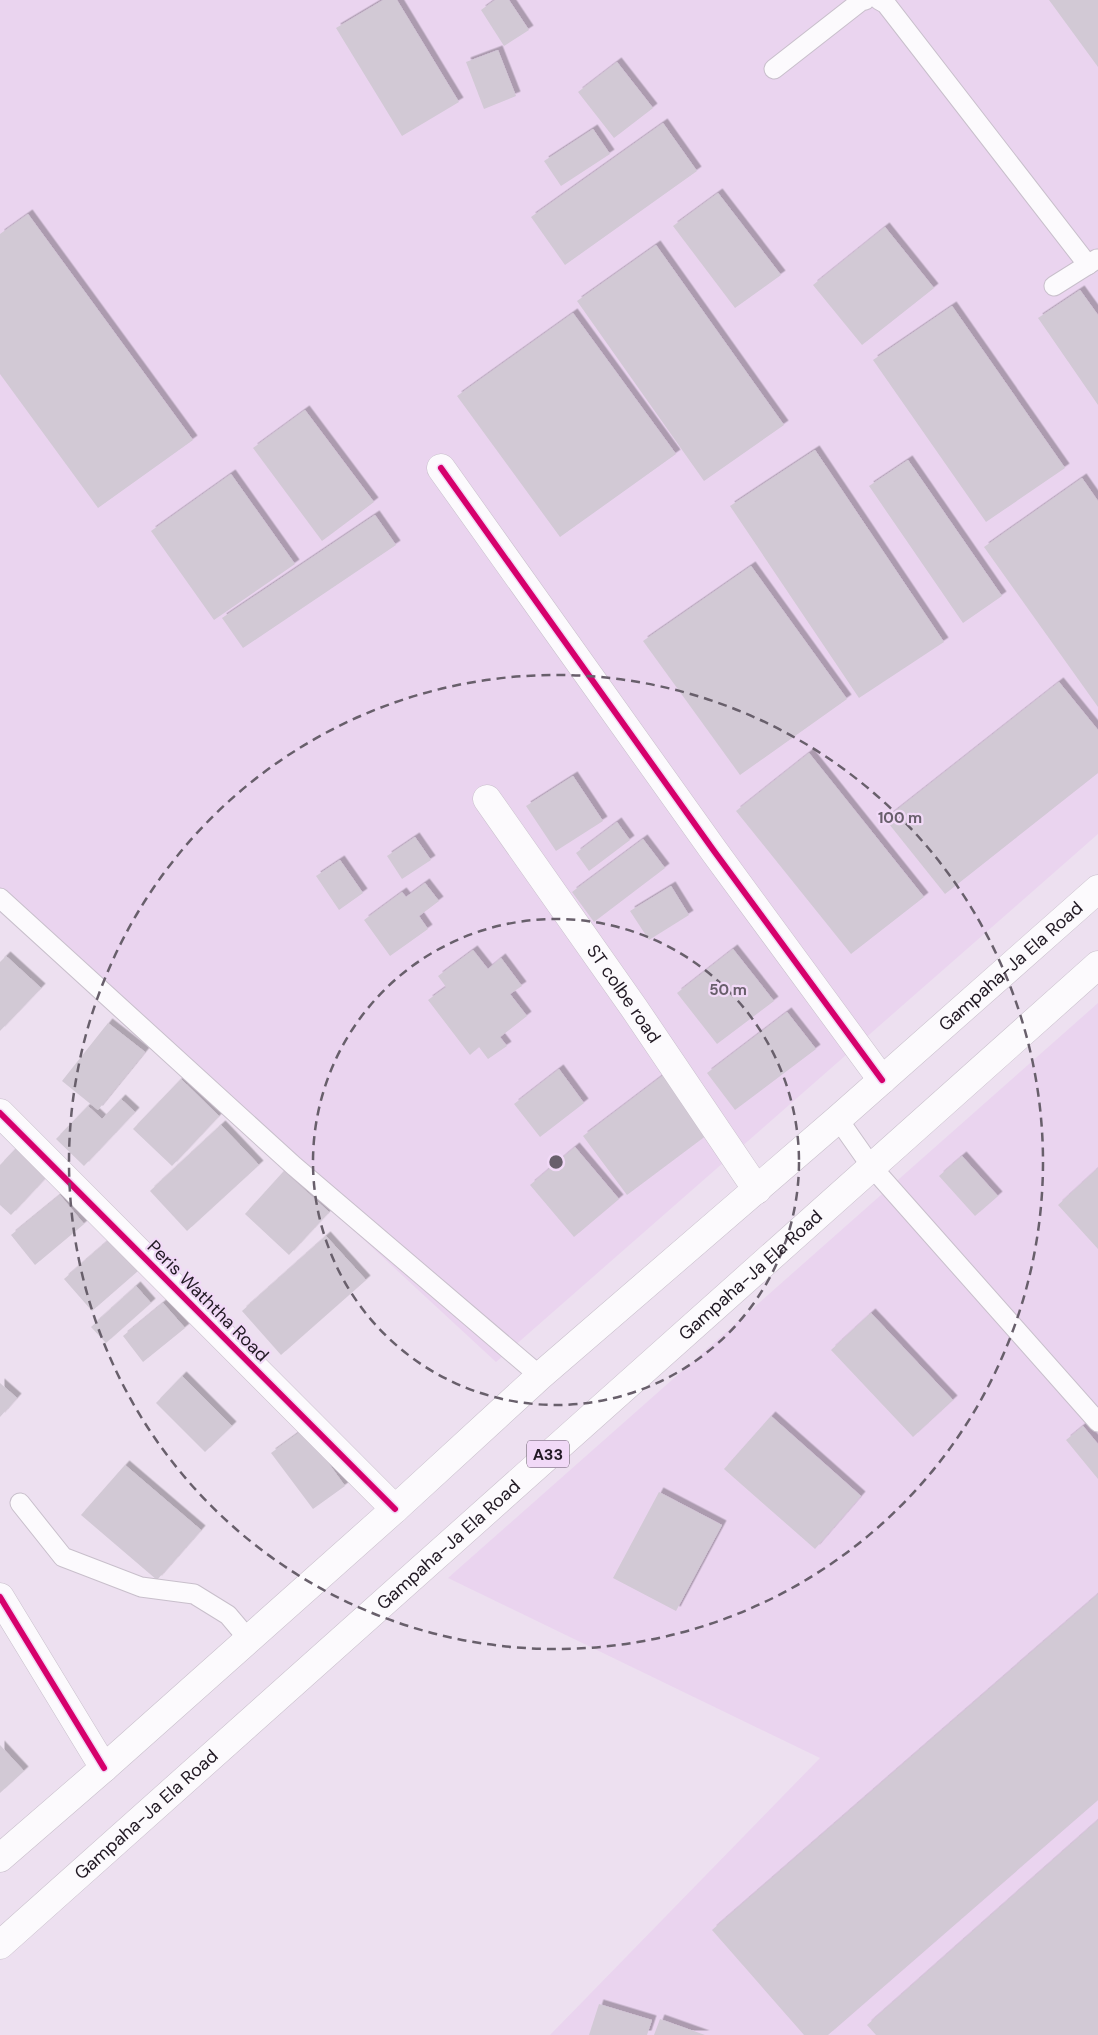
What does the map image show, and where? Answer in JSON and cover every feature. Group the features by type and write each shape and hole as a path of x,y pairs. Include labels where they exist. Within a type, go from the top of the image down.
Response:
{"main road":[{"path":"441,468 714,851 882,1080"},
{"name":"ST colbe road","path":"487,799 634,1008 757,1190"},
{"name":"Gampaha-Ja Ela Road","path":"0,1858 395,1510 540,1376 838,1120 1098,889"},
{"name":"Gampaha-Ja Ela Road","path":"0,1945 1098,965"},
{"name":"Peris Waththa Road","path":"0,1113 395,1510"},
{"path":"0,1597 104,1768"}],"lane":[{"path":"774,69 861,1 865,0"},
{"path":"879,0 886,4 1093,261 1054,286"},
{"path":"0,898 294,1166 540,1376"},
{"path":"838,1120 872,1166 1098,1422"},
{"path":"20,1503 63,1557 140,1587 194,1594 228,1615 249,1640"}],"shaded area":[{"path":"0,0 1098,0 1098,834 496,1362 0,903"},
{"path":"1098,1003 1098,2035 550,2035 820,1758 448,1578"}],"building":[{"path":"383,0 397,0 459,102 402,136 336,28"},
{"path":"495,0 509,0 529,30 504,46 481,10"},
{"path":"1049,0 1098,0 1098,67"},
{"path":"498,50 516,96 484,109 466,62"},
{"path":"617,62 653,108 614,138 578,92"},
{"path":"663,123 697,171 565,265 531,217"},
{"path":"593,129 610,154 561,186 544,161"},
{"path":"718,193 781,275 735,308 673,226"},
{"path":"28,214 193,440 98,508 0,374 0,234"},
{"path":"885,227 934,288 862,345 813,285"},
{"path":"656,245 784,425 704,481 577,301"},
{"path":"1080,290 1098,315 1098,405 1038,318"},
{"path":"952,306 1065,468 986,522 873,360"},
{"path":"573,313 676,454 560,537 457,396"},
{"path":"305,410 374,502 322,541 253,448"},
{"path":"815,450 944,642 859,698 730,506"},
{"path":"908,460 1002,596 963,623 869,486"},
{"path":"231,474 295,564 214,620 151,531"},
{"path":"1082,478 1098,501 1098,707 984,547"},
{"path":"375,515 396,545 243,648 222,618"},
{"path":"751,566 847,699 740,775 643,641"},
{"path":"1059,682 1098,730 1098,773 945,894 885,819"},
{"path":"809,753 924,897 851,954 736,811"},
{"path":"573,776 603,821 556,851 526,806"},
{"path":"617,822 630,840 589,871 576,853"},
{"path":"415,837 431,860 402,879 387,856"},
{"path":"643,839 665,868 594,922 572,892"},
{"path":"340,860 363,893 339,910 316,876"},
{"path":"425,883 439,901 419,916 428,929 390,956 364,920 402,892 406,897"},
{"path":"671,886 689,915 649,940 630,911"},
{"path":"733,949 774,1001 717,1044 677,993"},
{"path":"473,950 488,969 501,958 522,986 510,994 527,1016 500,1037 507,1046 488,1059 479,1047 470,1055 428,1000 446,987 438,976"},
{"path":"6,956 41,988 0,1031 0,962"},
{"path":"787,1012 816,1049 735,1110 707,1073"},
{"path":"108,1023 145,1052 98,1110 62,1081"},
{"path":"559,1069 584,1103 540,1137 514,1104"},
{"path":"666,1073 711,1132 627,1195 583,1136"},
{"path":"181,1079 219,1116 172,1166 133,1129"},
{"path":"121,1099 135,1112 84,1166 56,1139 88,1106 102,1119"},
{"path":"221,1125 259,1165 187,1231 150,1191"},
{"path":"21,1143 52,1171 11,1215 0,1205 0,1165"},
{"path":"575,1147 619,1199 574,1237 530,1185"},
{"path":"962,1156 998,1196 975,1216 939,1176"},
{"path":"1098,1168 1098,1249 1058,1205"},
{"path":"284,1171 329,1212 289,1255 245,1214"},
{"path":"60,1195 84,1224 35,1265 11,1235"},
{"path":"326,1236 366,1280 281,1355 242,1311"},
{"path":"111,1238 139,1270 92,1311 64,1279"},
{"path":"136,1286 151,1303 106,1343 91,1327"},
{"path":"163,1303 185,1328 143,1362 123,1336"},
{"path":"871,1313 953,1400 913,1437 831,1350"},
{"path":"182,1376 232,1426 205,1452 156,1403"},
{"path":"0,1383 17,1398 0,1417"},
{"path":"771,1416 861,1496 815,1549 724,1469"},
{"path":"1083,1426 1098,1444 1098,1479 1066,1440"},
{"path":"304,1429 345,1486 313,1509 271,1453"},
{"path":"125,1465 201,1530 157,1580 81,1515"},
{"path":"659,1492 722,1525 676,1611 613,1578"},
{"path":"1098,1594 1098,1800 828,2035 804,2035 712,1930"},
{"path":"0,1745 24,1771 0,1793"},
{"path":"1098,1820 1098,2035 876,2035 867,2025"},
{"path":"599,2004 652,2020 647,2035 589,2035"},
{"path":"660,2019 705,2035 654,2035"}],"cycle path":[{"path":"441,468 714,851 882,1080"},
{"path":"0,1113 395,1509"},
{"path":"0,1597 104,1768"}]}
